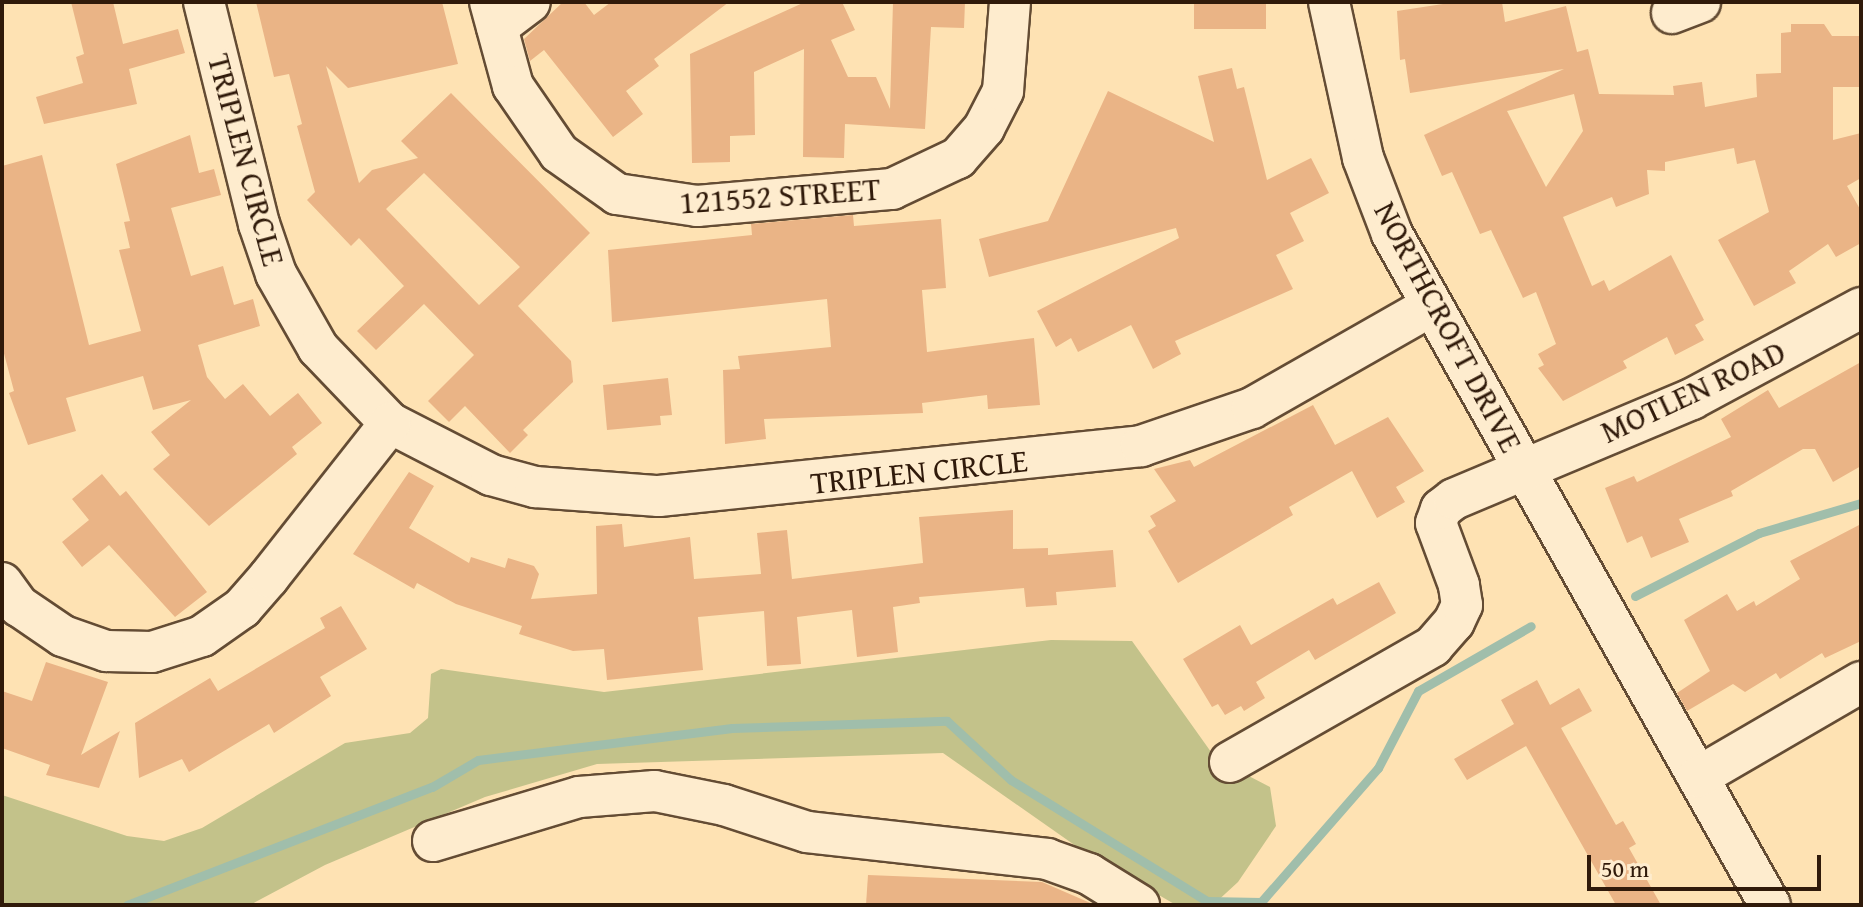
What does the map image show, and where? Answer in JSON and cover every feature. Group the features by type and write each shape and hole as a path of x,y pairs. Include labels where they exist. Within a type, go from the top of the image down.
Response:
{"street":[{"name":"TRIPLEN CIRCLE","path":"204,2 276,274 318,348 390,423 491,475 583,495 659,496 1059,458 1200,430 1252,408 1429,307"},
{"path":"494,14 530,2"},
{"name":"121552 STREET","path":"494,14 513,86 559,153 617,194 697,206 892,189 958,158 984,128 1003,91 1010,2"},
{"name":"NORTHCROFT DRIVE","path":"1329,2 1363,158 1429,307 1770,905"},
{"name":"MOTLEN ROAD","path":"1521,467 1692,399 1861,308"},
{"path":"2,583 19,606 63,636 106,651 152,652 202,636 242,608 390,423"},
{"name":"NORTHCROFT DRIVE","path":"1230,762 1433,646 1462,605 1438,539 1441,509 1521,467"},
{"path":"1698,777 1861,682"},
{"path":"433,841 579,797 655,791 807,832 1047,859 1089,874 1139,905"}],"shaded area":[{"path":"1051,640 1132,641 1216,759 1270,787 1276,826 1238,882 1213,905 1176,905 1083,851 943,753 597,764 485,797 325,865 250,905 2,905 2,795 127,836 164,841 202,828 345,743 410,733 428,718 431,674 441,669 604,692"}],"building":[{"path":"71,2 113,2 123,44 178,29 185,53 129,69 137,104 44,124 36,97 83,83 76,57 84,54"},
{"path":"256,2 442,2 458,64 348,88 326,66 359,183 372,170 418,158 401,141 451,93 590,233 518,306 571,361 573,382 523,430 528,435 510,453 465,406 449,422 428,401 474,355 424,304 376,350 357,331 404,286 359,238 351,246 307,200 315,192 297,126 302,124 289,74 274,77","holes":["424,173 520,267 479,305 386,209"]},
{"path":"563,2 584,2 594,15 611,2 729,2 654,59 659,66 626,91 643,114 613,137 544,50 530,61 524,39"},
{"path":"805,2 842,2 855,30 831,40 848,77 876,77 890,109 893,2 965,2 964,28 931,27 925,129 845,124 844,158 803,157 804,49 754,72 755,135 730,136 730,162 692,163 690,54"},
{"path":"1194,2 1266,2 1266,29 1194,29"},
{"path":"1456,2 1502,2 1505,22 1566,6 1577,52 1588,49 1599,94 1674,95 1673,86 1702,82 1705,107 1757,97 1756,74 1781,73 1781,33 1791,32 1791,24 1824,24 1832,36 1861,36 1861,87 1833,87 1833,140 1861,133 1861,178 1847,186 1861,211 1861,243 1836,257 1828,244 1789,271 1796,283 1754,306 1718,240 1769,212 1755,160 1737,164 1734,148 1665,162 1665,171 1647,170 1649,194 1616,207 1612,197 1563,217 1592,286 1604,280 1609,291 1671,255 1704,320 1695,325 1704,340 1675,355 1667,337 1623,361 1627,368 1563,401 1538,368 1544,365 1538,354 1556,344 1536,292 1523,298 1491,230 1480,234 1452,172 1442,176 1424,135 1564,69 1410,93 1405,59 1400,60 1397,11","holes":["1574,94 1583,131 1546,187 1507,111"]},
{"path":"1232,68 1237,89 1244,87 1267,180 1311,158 1329,193 1290,213 1304,241 1276,255 1293,289 1175,341 1181,354 1153,369 1131,325 1078,352 1071,338 1056,347 1037,311 1179,238 1176,228 989,277 979,239 1048,221 1108,91 1214,142 1198,76"},
{"path":"190,135 199,173 214,169 221,195 171,208 191,276 223,266 234,305 253,299 260,326 198,345 207,377 225,399 243,384 270,416 298,393 322,423 292,447 297,454 209,526 153,469 170,455 151,432 191,400 153,410 143,376 66,398 76,431 28,445 9,393 14,391 2,346 2,166 42,155 89,345 141,331 119,250 130,248 124,222 130,221 116,164"},
{"path":"853,215 854,226 941,219 946,288 922,290 927,352 1034,338 1040,405 988,409 987,395 922,403 923,413 764,419 766,439 725,444 723,370 740,369 738,356 831,347 827,299 612,322 608,250 752,235 751,224"},
{"path":"1861,362 1861,466 1833,482 1815,449 1803,449 1731,491 1733,496 1679,519 1689,542 1651,558 1642,536 1627,543 1605,488 1634,476 1637,482 1731,437 1721,419 1768,390 1779,408"},
{"path":"668,378 672,415 660,416 661,425 607,430 603,385"},
{"path":"1313,405 1335,445 1388,417 1424,471 1396,487 1405,502 1377,518 1352,471 1289,507 1293,515 1178,583 1148,531 1156,526 1150,516 1176,501 1154,469 1190,460 1194,467"},
{"path":"409,472 434,486 409,528 469,563 471,557 505,568 508,558 534,566 539,574 531,599 597,594 596,526 622,524 624,547 690,537 694,579 761,574 757,533 787,530 792,579 923,563 919,517 1013,510 1013,549 1048,548 1048,555 1113,550 1116,587 1056,592 1057,605 1026,607 1024,588 919,597 920,603 893,607 898,652 857,657 852,610 797,617 801,664 767,666 764,611 698,617 703,670 607,680 604,649 573,651 519,634 522,626 456,604 417,583 414,589 353,554"},
{"path":"102,474 120,496 126,491 207,592 175,617 109,545 82,567 62,542 89,520 72,499"},
{"path":"1861,524 1861,641 1825,658 1822,653 1780,679 1776,673 1745,692 1733,684 1687,711 1677,693 1710,671 1684,620 1727,594 1737,611 1754,601 1756,606 1800,579 1790,561"},
{"path":"1379,582 1396,613 1315,660 1309,650 1256,682 1265,698 1244,711 1241,706 1225,715 1218,704 1212,707 1183,659 1240,625 1251,645 1333,598 1337,605"},
{"path":"341,606 367,649 320,677 331,696 274,733 269,724 189,772 182,759 139,778 135,723 210,678 218,691 325,628 320,618"},
{"path":"46,662 108,682 81,755 120,731 99,788 46,775 50,765 2,748 2,691 32,701"},
{"path":"1537,680 1550,705 1579,688 1592,711 1561,728 1616,825 1623,821 1636,844 1629,848 1661,905 1616,905 1526,746 1467,780 1454,759 1514,724 1501,700"},
{"path":"868,875 1042,882 1095,905 866,905"}],"waterway":[{"path":"1635,596 1759,533 1861,503"},
{"path":"127,905 432,787 478,760 732,728 947,721 1011,780 1207,901 1261,902 1378,768 1418,691 1531,626"}]}
